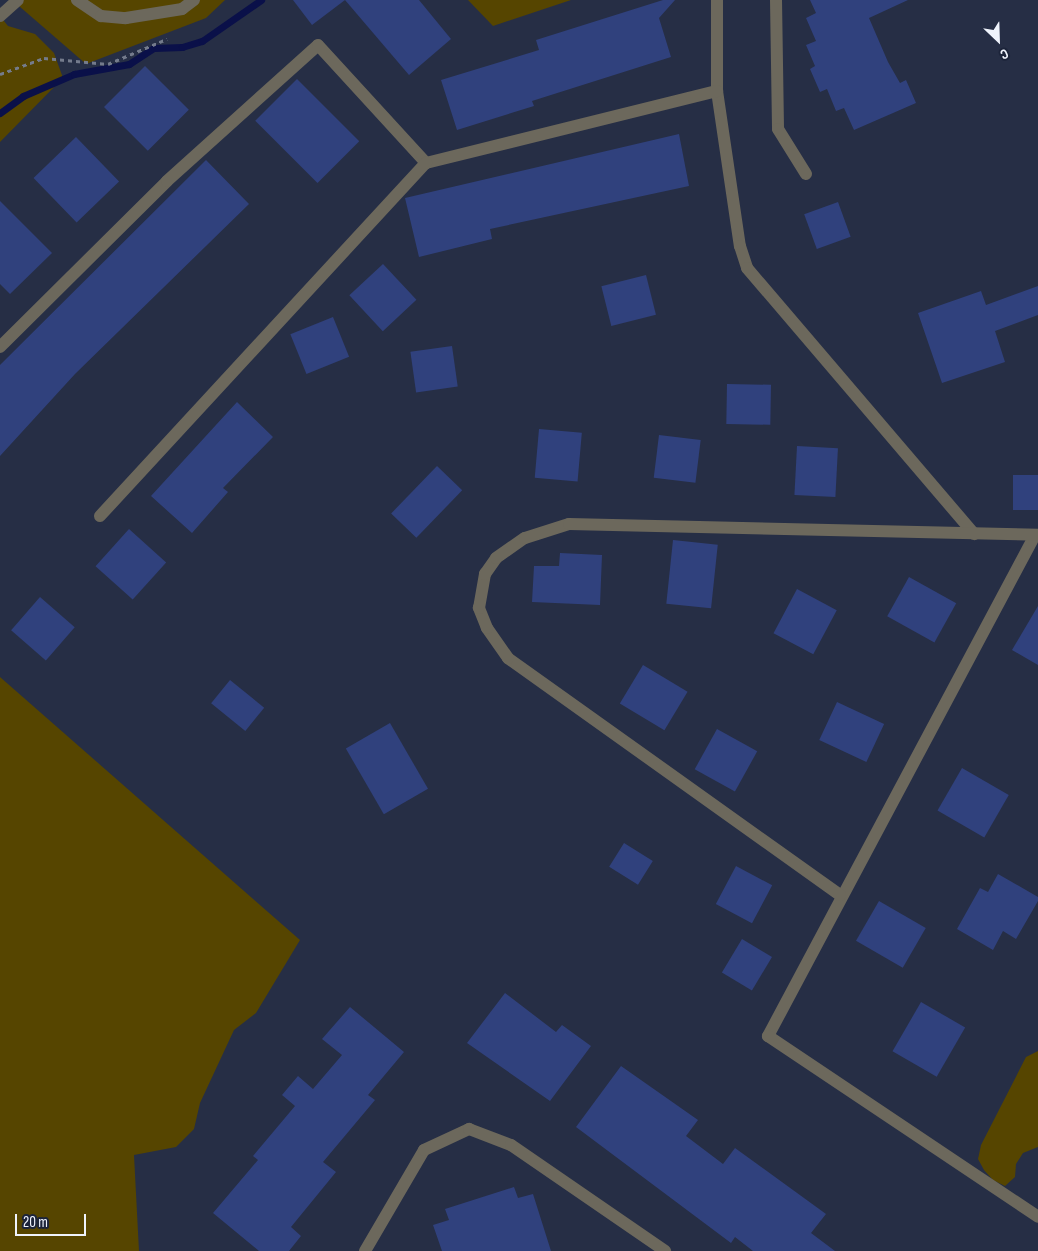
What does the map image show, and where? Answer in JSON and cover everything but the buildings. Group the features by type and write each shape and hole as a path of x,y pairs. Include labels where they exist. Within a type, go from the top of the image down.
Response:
{"lane":[{"path":"0,16 18,0"},
{"path":"78,0 101,16 126,18 182,9 194,0"},
{"path":"718,0 717,91 740,246 747,268 974,534"},
{"path":"776,0 778,129 806,174"},
{"path":"0,347 167,181 318,44 426,163"},
{"path":"100,516 426,163 717,91"},
{"path":"840,895 508,658 487,628 480,608 485,574 496,558 525,538 569,524 1036,535 840,895 768,1036 1038,1217"},
{"path":"365,1251 424,1150 469,1129 511,1145 665,1251"}],"path":[{"path":"0,74 44,58 108,64 167,40"}],"shaded area":[{"path":"12,0 225,0 206,18 86,64"},
{"path":"468,0 571,0 493,26"},
{"path":"0,16 8,26 35,34 54,53 63,78 0,142"},
{"path":"0,677 300,940 256,1013 234,1030 200,1103 194,1129 176,1147 134,1155 139,1251 0,1251"},
{"path":"1038,1051 1038,1147 1023,1153 1016,1164 1015,1177 1005,1186 993,1180 984,1170 978,1159 981,1145 1026,1057"}],"waterway":[{"path":"0,113 23,96 74,74 129,64 154,48 182,47 202,41 261,0"}]}
